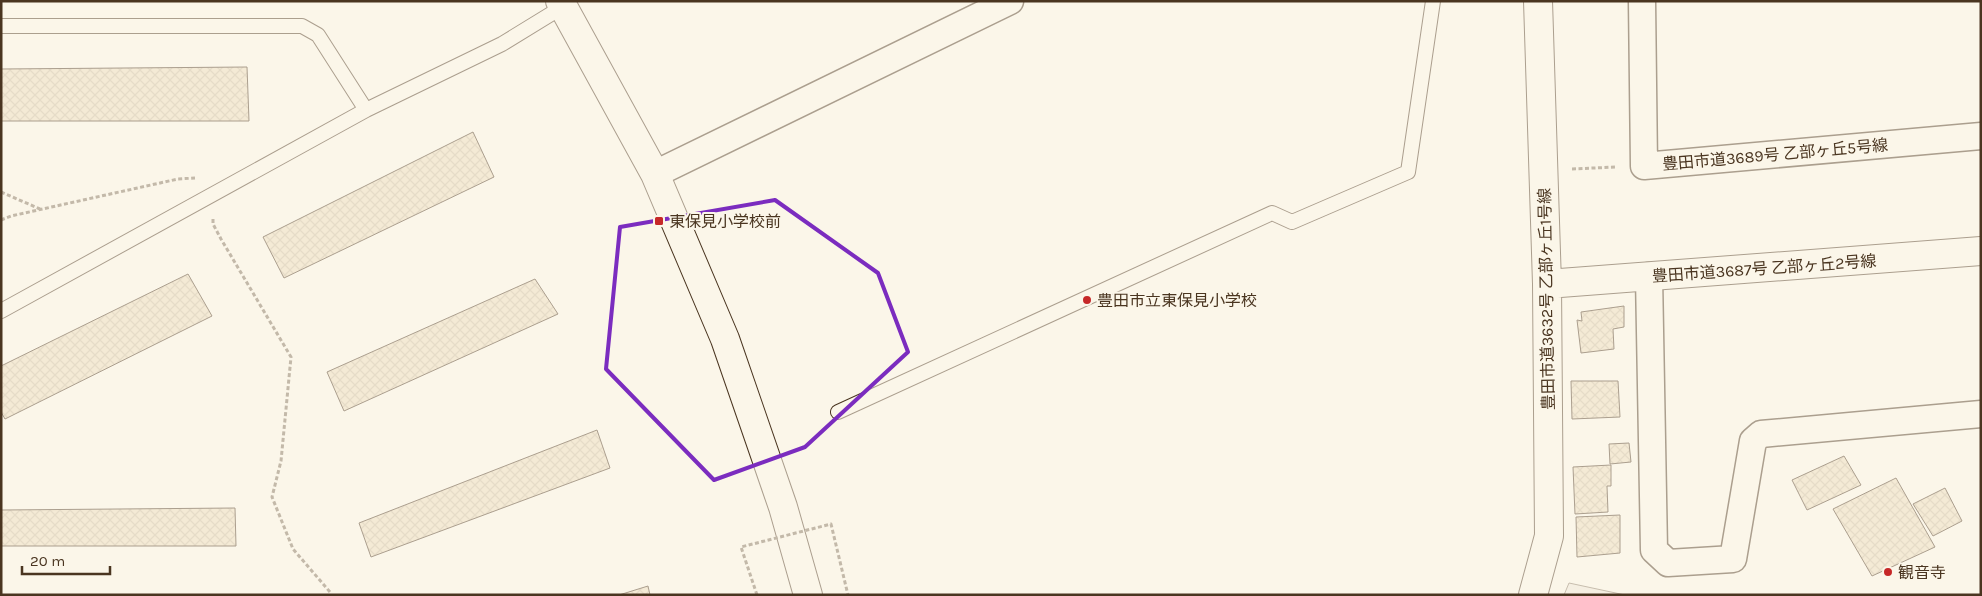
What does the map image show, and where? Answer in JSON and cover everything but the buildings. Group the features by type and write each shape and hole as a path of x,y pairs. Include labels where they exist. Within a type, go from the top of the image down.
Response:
{"street":[{"path":"655,174 1010,1"},
{"name":"豊田市道3632号 乙部ヶ丘1号線","path":"1533,595 1549,536 1547,284 1538,1"},
{"name":"豊田市道3689号 乙部ヶ丘5号線","path":"1642,1 1644,166 1981,136"},
{"path":"562,4 655,174 725,339 783,507 808,595"},
{"name":"豊田市道3687号 乙部ヶ丘2号線","path":"1547,284 1981,251"},
{"path":"1649,276 1654,550 1668,563 1733,559 1752,441 1761,434 1981,414"}],"lane":[{"path":"838,412 1272,213 1292,222 1408,172 1433,1"},
{"path":"1,311 366,110 502,44 562,4"},
{"path":"1,26 302,26 318,35 366,110"}],"path":[{"path":"1571,170 1644,166"},
{"path":"1,220 40,209 178,179 195,178 214,207 213,224 291,357 281,462 272,497 293,549 330,592 329,595"},
{"path":"1,192 40,209"},
{"path":"757,595 741,547 831,524 848,595"}],"highlighted area":[{"path":"775,200 878,273 908,352 805,447 714,480 606,369 620,227"}],"shaded area":[{"path":"1569,583 1625,595 1564,595"}],"place":[{"name":"東保見小学校前","path":"659,221"},
{"name":"豊田市立東保見小学校","path":"1087,300"},
{"name":"観音寺","path":"1888,572"}]}
